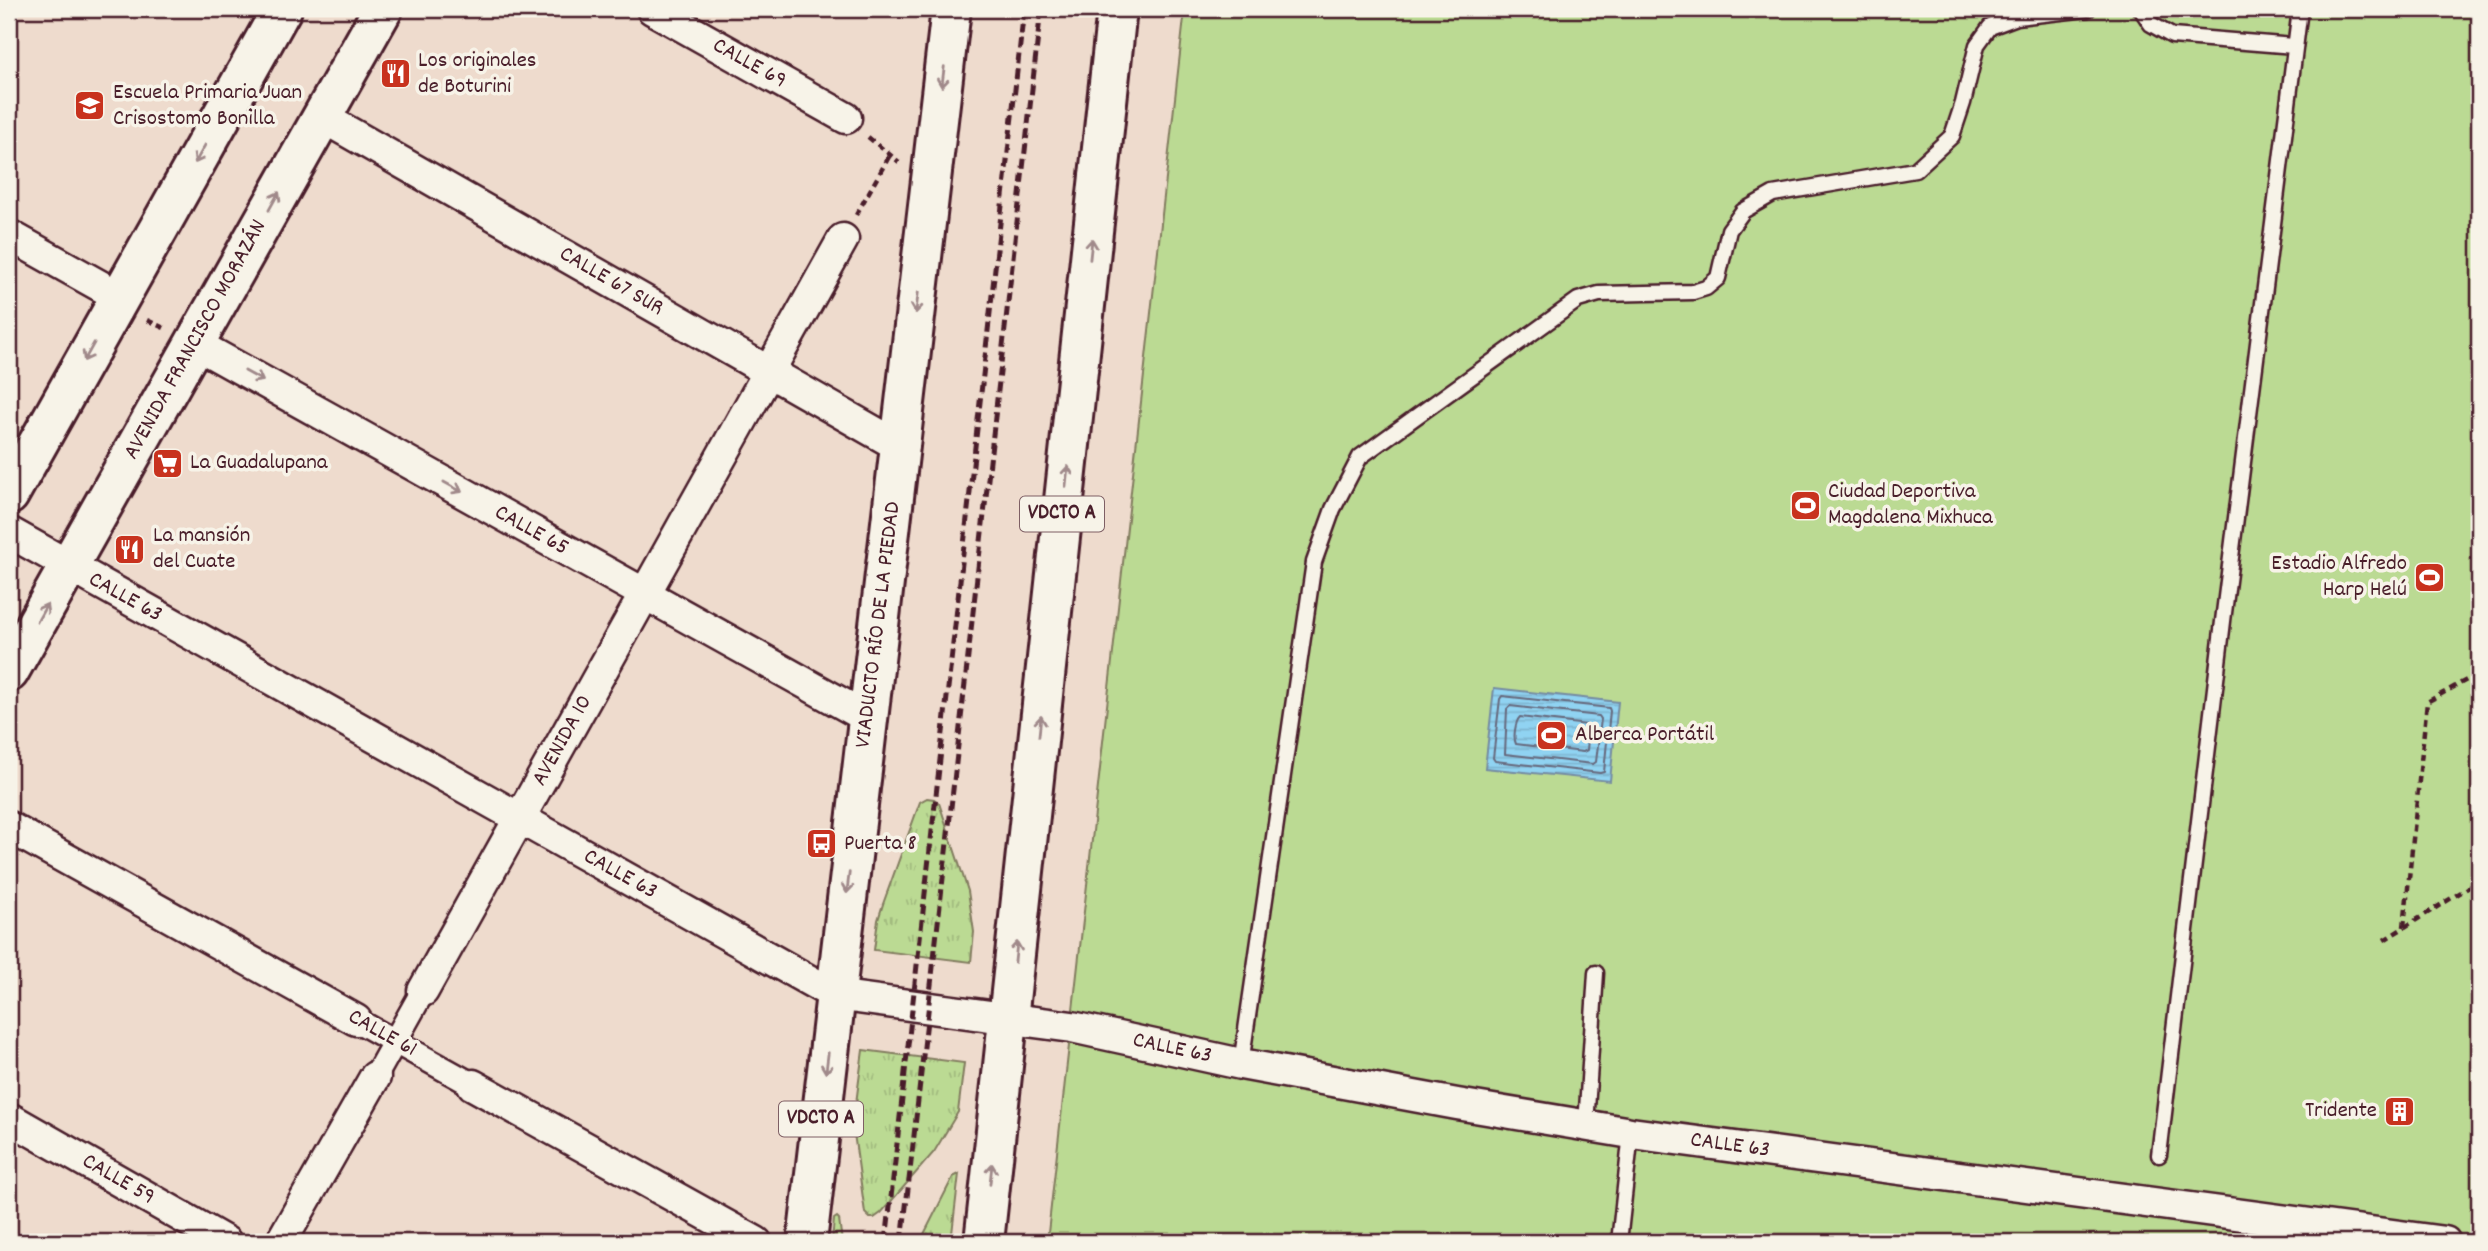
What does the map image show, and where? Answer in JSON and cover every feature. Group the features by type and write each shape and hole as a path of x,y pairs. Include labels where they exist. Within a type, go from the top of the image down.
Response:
{"main road":[{"path":"9,495 282,9"},
{"name":"AVENIDA FRANCISCO MORAZÁN","path":"9,672 383,9"},
{"name":"VIADUCTO RÍO DE LA PIEDAD","path":"807,1242 951,9"},
{"name":"VDCTO A","path":"984,1242 1116,9"}],"street":[{"name":"CALLE 69","path":"652,9 846,118"},
{"name":"CALLE 67 SUR","path":"322,117 899,446"},
{"path":"9,235 120,297"},
{"name":"AVENIDA 10","path":"281,1242 843,239"},
{"name":"CALLE 65","path":"194,343 868,718"},
{"name":"CALLE 63","path":"9,532 835,995 1072,1027 1241,1064 1631,1133 2445,1242"},
{"name":"CALLE 61","path":"9,827 756,1242"},
{"name":"CALLE 59","path":"9,1118 226,1242"}],"lane":[{"path":"1241,1064 1314,562 1333,509 1360,457 1578,300 1600,294 1693,292 1706,288 1718,278 1729,230 1743,211 1773,194 1915,170 1952,136 1977,45 1990,27 2017,17 2088,9"},
{"path":"2141,9 2151,24 2172,36 2294,46"},
{"path":"2159,1155 2300,9"},
{"path":"1586,1125 1596,973"},
{"path":"1619,1242 1631,1133"}],"path":[{"path":"846,118 931,188"},
{"path":"843,239 890,155"},
{"path":"120,297 145,319 194,343"},
{"path":"2404,927 2427,702 2479,673"},
{"path":"2384,940 2479,881"}],"green space":[{"name":"Ciudad Deportiva Magdalena Mixhuca","path":"1185,9 2479,9 2479,1242 1047,1242"},
{"path":"927,798 939,803 968,891 974,932 971,962 874,950 883,904 920,802"},
{"path":"863,1050 964,1063 958,1112 934,1152 874,1218 865,1213 853,1126"},
{"path":"959,1174 951,1242 920,1242 953,1177"},
{"path":"837,1217 842,1242 832,1242 834,1219"}],"water":[{"name":"Alberca Portátil","path":"1494,688 1618,702 1610,781 1485,768"}],"railway":[{"path":"886,1242 1024,9"},
{"path":"902,1242 1041,9"}],"place":[{"name":"Los originales de Boturini","path":"395,74"},
{"name":"Escuela Primaria Juan Crisostomo Bonilla","path":"90,106"},
{"name":"La Guadalupana","path":"167,463"},
{"name":"Ciudad Deportiva Magdalena Mixhuca","path":"1805,505"},
{"name":"La mansión del Cuate","path":"130,549"},
{"name":"Estadio Alfredo Harp Helú","path":"2430,577"},
{"name":"Alberca Portátil","path":"1552,735"},
{"name":"Puerta 8","path":"821,844"},
{"name":"Tridente","path":"2400,1111"}]}
